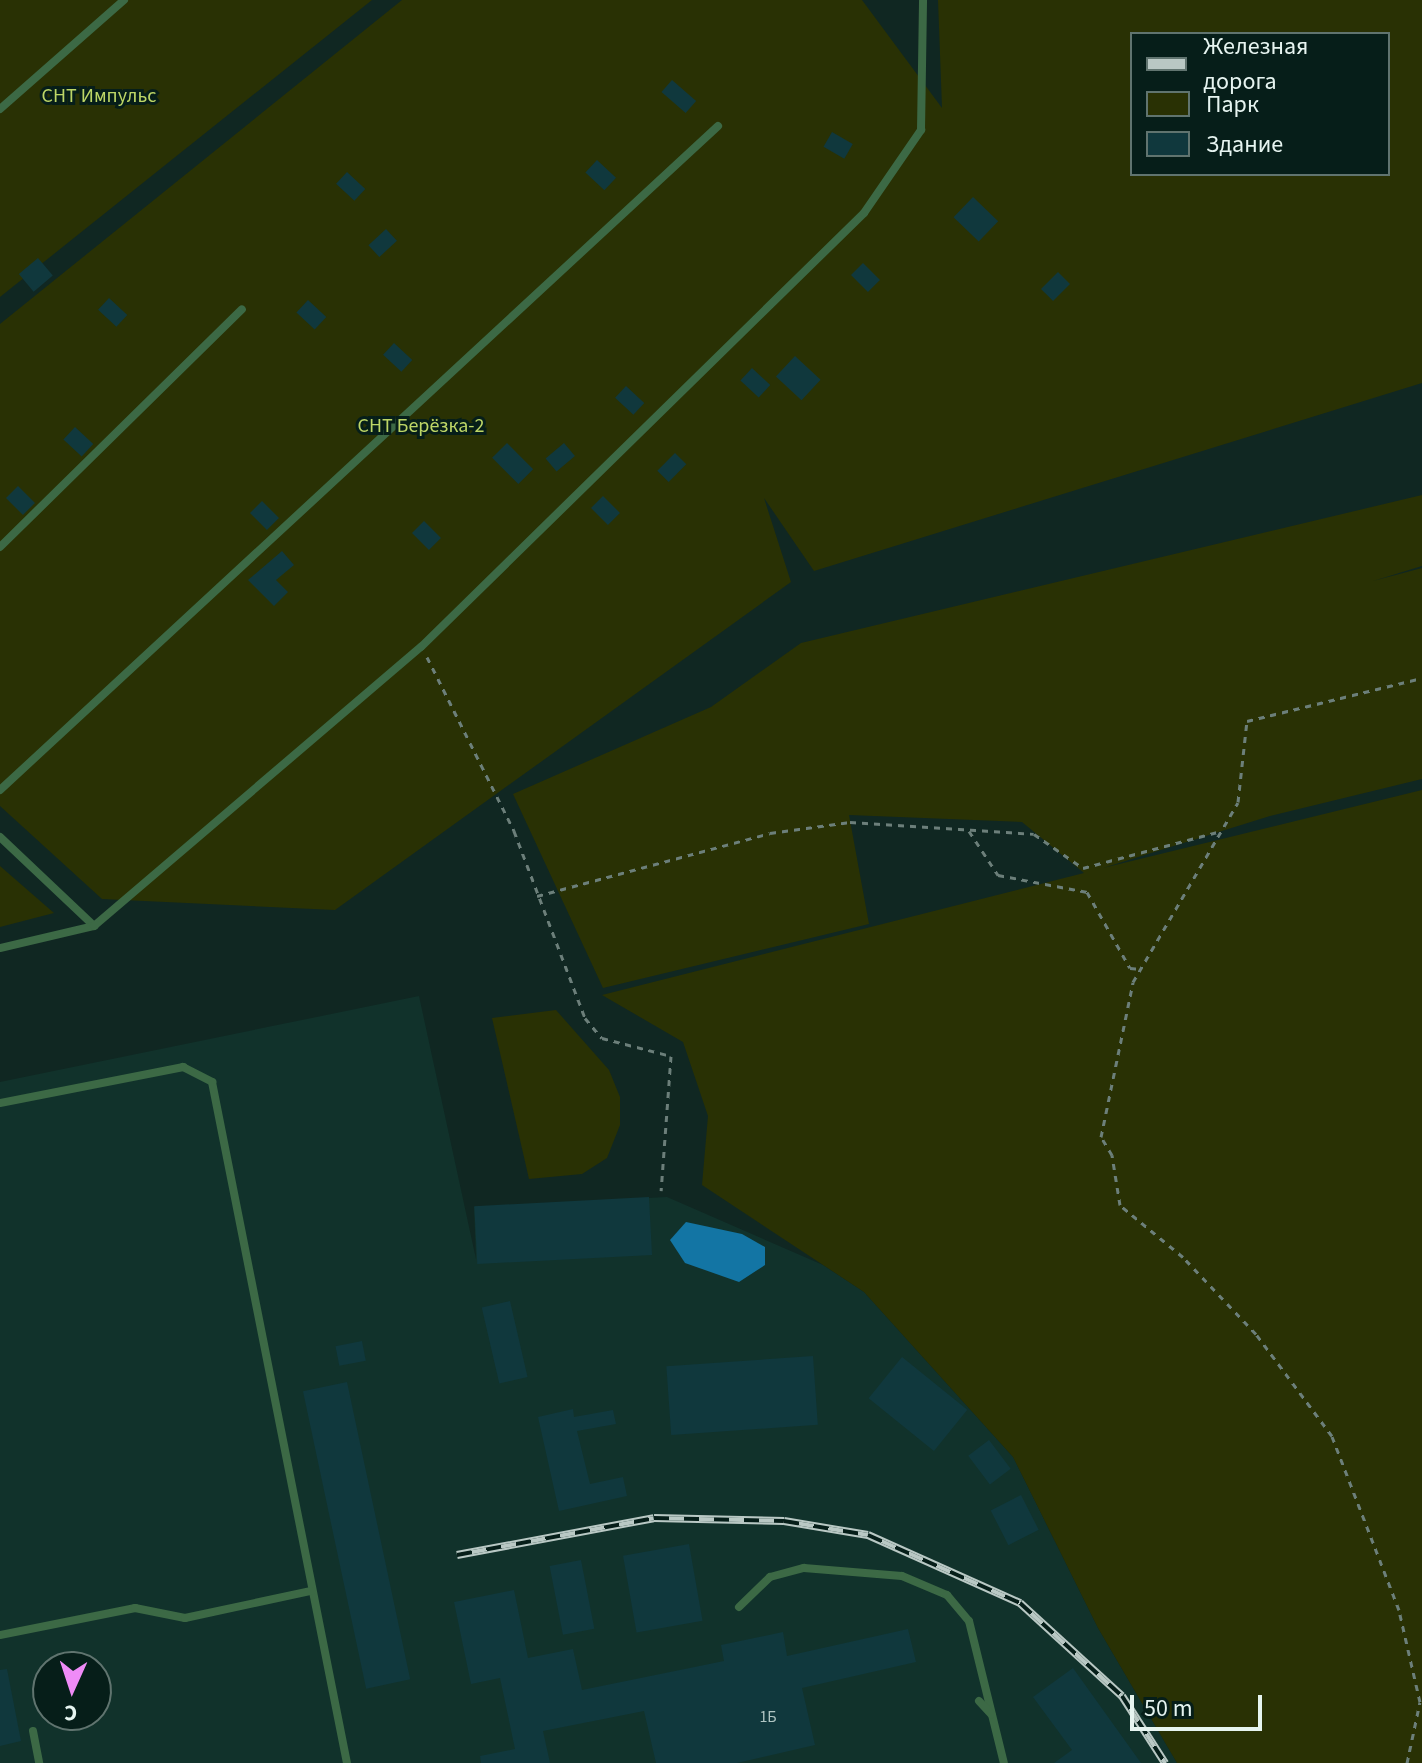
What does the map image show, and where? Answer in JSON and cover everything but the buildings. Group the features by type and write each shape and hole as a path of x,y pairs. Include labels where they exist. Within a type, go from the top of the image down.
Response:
{"lane":[{"path":"0,109 124,0"},
{"path":"0,948 94,926 421,647 864,213 921,130 923,0"},
{"path":"0,790 718,126"},
{"path":"0,547 242,309"},
{"path":"0,837 94,926"},
{"path":"0,1103 183,1067 212,1082 347,1763"},
{"path":"739,1607 770,1577 804,1568 902,1576 962,1607 1004,1763"},
{"path":"0,1635 135,1608 185,1618 311,1591"},
{"path":"979,1701 992,1715"},
{"path":"33,1731 39,1763"}],"path":[{"path":"421,647 455,702 585,1018 602,1038 661,1051 676,1066 661,1191"},
{"path":"1407,1763 1420,1702 1399,1610 1332,1436 1256,1334 1183,1257 1120,1205 1112,1155 1101,1137 1141,969 1238,802 1247,721 1422,678"},
{"path":"537,896 770,833 850,822 1034,834 1083,868 1223,831"},
{"path":"968,830 998,875 1087,892 1130,968 1141,969"}],"shaded area":[{"path":"419,996 476,1259 474,1207 667,1197 823,1265 864,1292 1013,1457 1098,1628 1177,1763 0,1763 0,1082"}],"green space":[{"name":"СНТ Импульс","path":"0,0 372,0 0,297"},
{"name":"СНТ Берёзка-2","path":"402,0 862,0 942,108 938,0 1422,0 1422,383 814,571 764,498 791,582 335,910 102,899 0,806 0,324"},
{"path":"1422,495 1422,566 1373,581 1422,568 1422,779 1270,816 1103,868 1422,790 1422,1763 1177,1763 1098,1628 1013,1457 864,1292 702,1185 708,1116 683,1042 602,995 1084,873 1022,822 849,815 869,924 603,988 513,794 711,707 801,643"},
{"path":"0,866 54,913 0,927"},
{"path":"556,1010 609,1070 620,1097 620,1125 607,1158 582,1174 529,1179 492,1018"}],"water":[{"path":"686,1222 742,1234 765,1247 765,1265 739,1282 685,1263 670,1240"}],"railway":[{"path":"457,1555 654,1518 784,1521 868,1535 1020,1603 1122,1696 1165,1763"}]}
